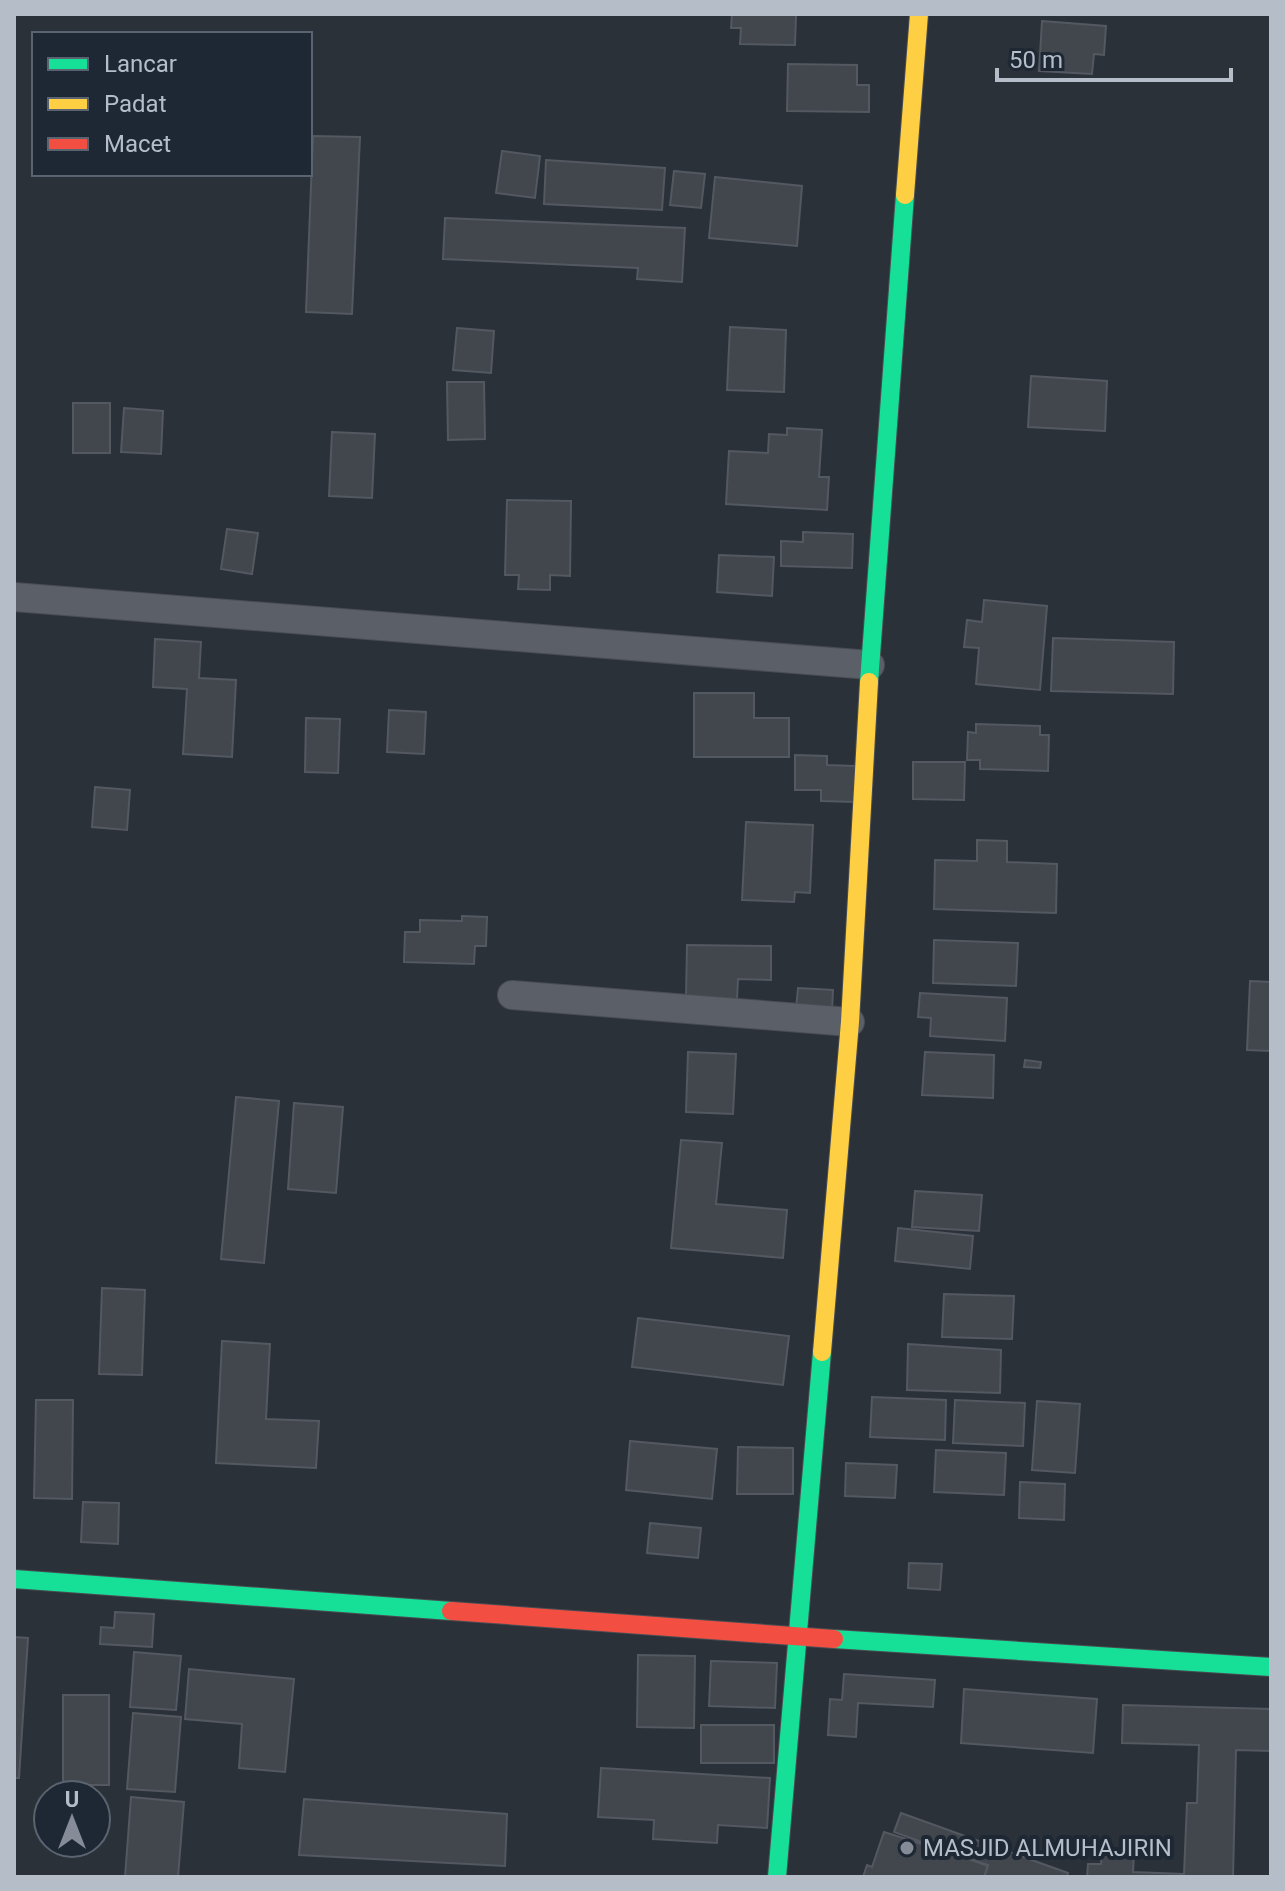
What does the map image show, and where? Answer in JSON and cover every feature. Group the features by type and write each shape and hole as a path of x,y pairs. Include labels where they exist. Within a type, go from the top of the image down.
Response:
{"street":[{"path":"777,1877 850,1022 870,665 919,14"},
{"path":"14,597 870,665"},
{"path":"512,995 850,1022"},
{"path":"14,1579 799,1637 1271,1667"}],"building":[{"path":"732,14 796,14 795,45 740,44 741,28 731,28"},
{"path":"1042,21 1106,26 1104,55 1094,54 1092,74 1039,71"},
{"path":"788,64 857,65 857,85 869,85 869,112 787,111"},
{"path":"313,136 360,137 352,314 306,312"},
{"path":"502,151 540,156 535,198 496,193"},
{"path":"546,160 665,168 662,210 544,204"},
{"path":"674,171 705,174 701,208 670,205"},
{"path":"715,177 802,186 797,246 709,238"},
{"path":"445,218 685,228 682,282 637,279 638,268 443,259"},
{"path":"730,327 786,330 784,392 727,390"},
{"path":"457,328 494,331 491,373 453,370"},
{"path":"1031,376 1107,381 1105,431 1028,427"},
{"path":"447,382 484,382 485,439 448,440"},
{"path":"73,403 110,403 110,453 73,453"},
{"path":"124,408 163,411 161,454 121,452"},
{"path":"787,428 822,430 819,477 829,477 827,510 726,504 729,451 768,453 769,434 787,435"},
{"path":"332,432 375,434 372,498 329,496"},
{"path":"507,500 571,501 570,576 550,575 550,590 518,589 519,575 505,575"},
{"path":"227,529 258,533 252,574 221,569"},
{"path":"803,532 853,534 852,568 781,566 781,541 803,542"},
{"path":"719,555 774,557 772,596 717,592"},
{"path":"984,600 1047,606 1040,690 976,684 979,648 964,647 967,620 982,622"},
{"path":"1053,638 1174,642 1173,694 1051,691"},
{"path":"155,639 201,642 199,678 236,680 232,757 183,754 187,689 153,687"},
{"path":"694,693 754,693 754,718 789,718 789,757 694,757"},
{"path":"389,710 426,712 424,754 387,752"},
{"path":"306,718 340,719 338,773 305,772"},
{"path":"976,724 1040,726 1040,735 1049,735 1048,771 980,769 980,760 967,760 968,732 976,733"},
{"path":"795,755 827,756 827,765 855,766 855,802 821,801 821,790 795,790"},
{"path":"913,762 965,762 964,800 913,799"},
{"path":"95,787 130,790 127,830 92,827"},
{"path":"746,822 813,825 810,893 795,892 794,902 742,900"},
{"path":"977,840 1007,841 1007,862 1057,864 1056,913 934,909 935,860 977,861"},
{"path":"462,916 487,917 486,946 475,946 474,964 404,962 405,932 420,932 420,920 462,921"},
{"path":"934,940 1018,943 1016,986 933,983"},
{"path":"687,945 771,946 771,980 738,979 737,999 686,998"},
{"path":"1250,981 1271,982 1271,1051 1247,1050"},
{"path":"798,988 833,990 832,1011 796,1009"},
{"path":"920,993 1007,998 1005,1041 930,1036 931,1018 918,1017"},
{"path":"688,1052 736,1054 733,1114 686,1112"},
{"path":"925,1052 994,1055 993,1098 922,1095"},
{"path":"1025,1060 1041,1062 1040,1068 1024,1067"},
{"path":"236,1097 279,1101 264,1263 221,1259"},
{"path":"294,1103 343,1107 336,1193 288,1189"},
{"path":"681,1140 722,1143 716,1204 787,1210 783,1258 671,1248"},
{"path":"915,1191 982,1195 979,1231 912,1227"},
{"path":"898,1228 973,1236 970,1269 895,1261"},
{"path":"102,1288 145,1290 142,1375 99,1374"},
{"path":"944,1294 1014,1296 1012,1339 942,1337"},
{"path":"638,1318 789,1336 783,1385 632,1367"},
{"path":"222,1341 270,1344 266,1419 319,1421 316,1468 216,1463"},
{"path":"908,1344 1001,1350 1000,1393 907,1390"},
{"path":"872,1397 946,1400 945,1440 870,1437"},
{"path":"36,1400 73,1400 72,1499 34,1498"},
{"path":"955,1400 1025,1403 1023,1446 953,1443"},
{"path":"1037,1401 1080,1404 1075,1473 1032,1470"},
{"path":"630,1441 717,1449 712,1499 626,1490"},
{"path":"738,1447 793,1448 793,1494 737,1494"},
{"path":"936,1450 1006,1453 1004,1495 934,1492"},
{"path":"846,1463 897,1465 895,1498 845,1496"},
{"path":"1020,1482 1065,1484 1064,1520 1019,1518"},
{"path":"83,1502 119,1503 118,1544 81,1542"},
{"path":"650,1523 701,1528 698,1558 647,1553"},
{"path":"909,1563 942,1564 940,1590 908,1588"},
{"path":"115,1612 154,1614 152,1647 100,1644 101,1627 114,1628"},
{"path":"14,1637 28,1638 19,1778 14,1778"},
{"path":"134,1652 181,1656 176,1710 130,1707"},
{"path":"638,1655 695,1656 694,1728 637,1727"},
{"path":"711,1661 777,1663 775,1708 709,1706"},
{"path":"189,1669 294,1679 285,1772 239,1768 242,1724 185,1719"},
{"path":"844,1674 935,1680 933,1707 858,1703 856,1737 828,1735 830,1699 842,1700"},
{"path":"964,1689 1097,1699 1093,1753 961,1743"},
{"path":"63,1695 109,1695 109,1779 63,1779"},
{"path":"1123,1705 1271,1709 1271,1751 1236,1750 1233,1877 1087,1877 1088,1864 1101,1864 1102,1852 1134,1853 1133,1872 1184,1874 1187,1803 1197,1803 1199,1745 1122,1743"},
{"path":"133,1713 181,1717 175,1792 127,1789"},
{"path":"701,1725 774,1725 774,1763 701,1763"},
{"path":"601,1768 770,1778 767,1828 718,1825 717,1843 653,1839 654,1820 598,1817"},
{"path":"131,1797 184,1802 178,1877 125,1877"},
{"path":"304,1799 507,1814 505,1866 299,1855"},
{"path":"901,1813 1068,1873 1067,1877 984,1877 988,1866 894,1832"},
{"name":"MASJID ALMUHAJIRIN","path":"884,1832 988,1865 984,1877 863,1877 867,1865 872,1867"}],"traffic: fast":[{"path":"869,682 905,195"},
{"path":"777,1877 822,1352"},
{"path":"14,1579 451,1611"},
{"path":"834,1639 1271,1667"}],"traffic: slow":[{"path":"905,195 919,14"},
{"path":"822,1352 850,1022 869,682"}],"traffic: jam":[{"path":"451,1611 834,1639"}],"place":[{"name":"MASJID ALMUHAJIRIN","path":"907,1848"}]}
